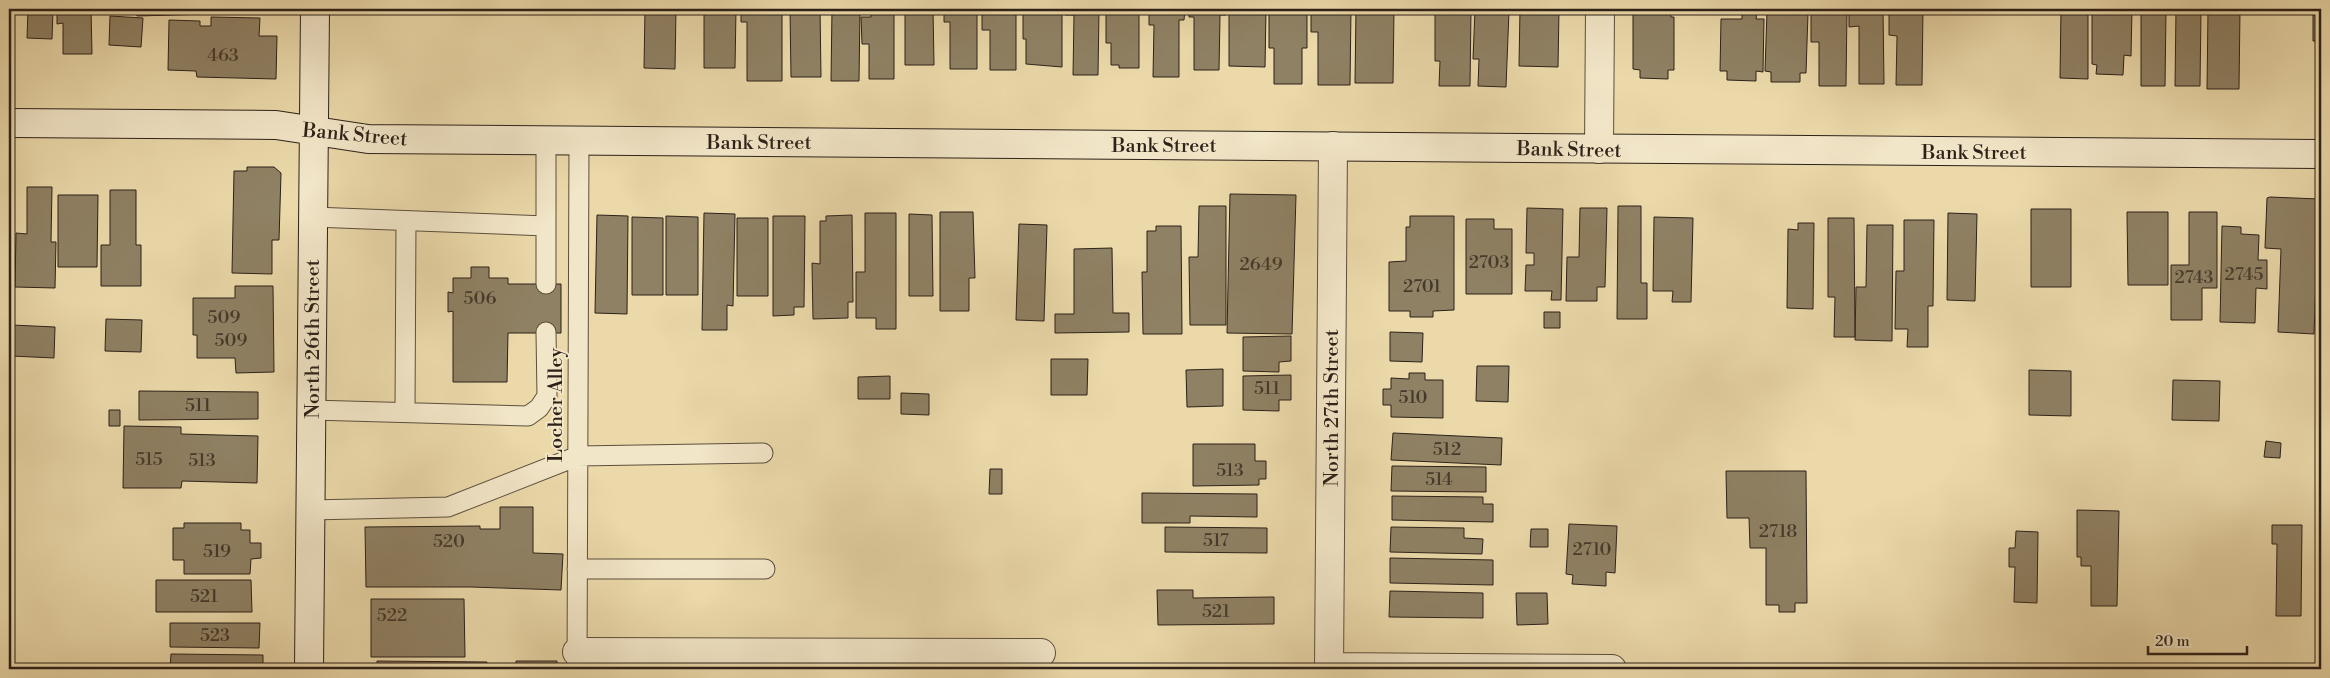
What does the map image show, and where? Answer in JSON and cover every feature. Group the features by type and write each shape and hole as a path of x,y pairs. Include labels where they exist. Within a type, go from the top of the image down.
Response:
{"street":[{"name":"North 26th Street","path":"309,669 315,9"},
{"path":"1599,149 1600,9"},
{"name":"Bank Street","path":"9,123 276,125 368,139 2321,154"},
{"name":"North 27th Street","path":"1330,668 1333,146"},
{"path":"577,661 1032,659"},
{"path":"1330,668 1612,669"}],"lane":[{"path":"546,141 546,284"},
{"name":"Locher Alley","path":"577,661 579,141"},
{"path":"313,217 546,226"},
{"path":"405,412 406,221"},
{"path":"311,410 528,416 539,408 547,396 546,332"},
{"path":"310,510 448,507 578,456 763,453"},
{"path":"578,569 765,569"}],"building":[{"path":"28,9 53,9 52,39 27,38"},
{"path":"57,9 91,9 92,54 63,54 63,23 57,24"},
{"path":"137,9 244,9 244,13 137,16"},
{"path":"433,9 521,9 521,14 433,14"},
{"path":"645,9 676,9 675,69 644,68"},
{"path":"704,9 736,9 735,68 704,68"},
{"path":"741,9 782,9 782,81 747,81 747,22 741,22"},
{"path":"790,9 820,9 821,77 791,77"},
{"path":"832,9 860,9 859,81 831,81"},
{"path":"871,9 894,9 894,79 869,79 869,44 862,44 861,17 871,17"},
{"path":"905,9 933,9 934,65 905,65"},
{"path":"944,9 977,9 977,69 950,69 950,22 944,22"},
{"path":"982,9 1016,9 1016,70 990,70 990,30 982,30"},
{"path":"1023,9 1062,9 1062,67 1026,64 1026,39 1023,39"},
{"path":"1065,9 1099,9 1098,75 1073,75 1074,15 1065,15"},
{"path":"1106,9 1139,9 1139,68 1119,68 1119,65 1111,65 1111,43 1106,43"},
{"path":"1149,9 1185,9 1184,20 1179,20 1179,77 1153,77 1154,25 1149,25"},
{"path":"1189,9 1226,9 1226,15 1220,15 1219,70 1194,70 1194,17 1189,17"},
{"path":"1229,9 1266,9 1265,67 1229,66"},
{"path":"1269,9 1307,9 1307,48 1302,48 1302,84 1274,84 1274,48 1269,48"},
{"path":"1311,9 1351,9 1350,85 1318,85 1318,32 1311,32"},
{"path":"1356,9 1394,9 1393,83 1355,83"},
{"path":"1435,9 1471,9 1470,86 1439,86 1440,61 1435,61"},
{"path":"1520,9 1559,9 1558,67 1519,66"},
{"path":"1633,9 1670,10 1671,17 1674,17 1674,70 1668,70 1668,79 1640,78 1640,70 1633,69"},
{"path":"1811,9 1847,9 1846,86 1819,86 1819,42 1811,42"},
{"path":"1849,9 1883,9 1884,84 1859,84 1859,26 1849,27"},
{"path":"1889,9 1923,9 1922,85 1896,85 1897,36 1889,35"},
{"path":"2061,9 2088,9 2088,79 2060,78"},
{"path":"2092,9 2132,9 2131,56 2124,55 2123,75 2096,74 2097,65 2092,64"},
{"path":"2141,9 2166,9 2165,86 2141,86"},
{"path":"2176,9 2201,9 2200,86 2175,86"},
{"path":"2208,9 2240,9 2239,89 2207,89"},
{"path":"2313,9 2321,9 2321,67 2319,67 2318,41 2313,41"},
{"path":"1475,10 1509,11 1506,87 1478,86 1479,59 1473,59"},
{"path":"1742,10 1757,11 1756,19 1764,19 1763,72 1756,71 1756,81 1727,80 1727,71 1720,71 1721,19 1742,19"},
{"path":"1767,11 1808,13 1806,73 1800,73 1800,82 1771,82 1771,72 1765,71"},
{"path":"110,16 143,18 141,47 109,45"},
{"path":"211,17 260,18 259,36 277,36 276,79 197,77 196,71 168,70 169,20 200,21 200,26 211,26"},
{"path":"247,167 274,167 281,173 279,240 272,240 272,274 232,273 234,171 247,171"},
{"path":"27,187 52,187 51,242 56,242 55,288 15,287 16,233 27,234"},
{"path":"110,190 136,190 136,245 141,245 141,286 101,286 101,245 110,245"},
{"path":"1230,194 1296,195 1292,334 1227,333"},
{"path":"58,195 98,195 97,267 58,267"},
{"path":"2267,198 2319,199 2314,334 2278,332 2281,249 2265,248"},
{"path":"1199,206 1226,206 1226,325 1190,325 1189,257 1198,257"},
{"path":"1618,206 1641,206 1641,283 1647,283 1647,319 1617,319"},
{"path":"1527,208 1563,209 1561,300 1551,300 1552,291 1525,291 1526,265 1534,265 1534,253 1526,253"},
{"path":"1580,208 1607,208 1605,287 1597,287 1597,301 1566,301 1567,257 1579,257"},
{"path":"2031,209 2071,209 2071,287 2031,287"},
{"path":"940,212 973,212 975,278 969,278 969,311 940,311"},
{"path":"2127,212 2168,212 2168,285 2128,285"},
{"path":"2189,212 2217,212 2217,288 2202,288 2202,320 2171,320 2171,265 2189,265"},
{"path":"704,213 735,214 733,306 727,305 727,330 702,330"},
{"path":"865,213 896,213 896,329 876,329 876,318 856,318 856,272 865,272"},
{"path":"1948,213 1977,214 1975,301 1947,300"},
{"path":"909,214 932,215 933,296 909,296"},
{"path":"597,215 628,216 627,314 595,313"},
{"path":"852,215 853,302 848,302 848,318 813,319 812,263 820,264 820,221 826,221 826,216"},
{"path":"666,216 698,217 698,295 666,295"},
{"path":"773,216 805,216 804,307 794,307 794,315 773,316"},
{"path":"1410,216 1454,216 1454,310 1433,311 1433,317 1410,317 1410,311 1389,311 1389,262 1406,261 1406,227 1410,227"},
{"path":"632,217 663,218 663,295 632,295"},
{"path":"1654,217 1693,218 1691,302 1672,302 1673,291 1653,291"},
{"path":"737,218 768,218 768,296 737,296"},
{"path":"1828,218 1854,218 1855,337 1834,337 1835,297 1828,297"},
{"path":"1466,219 1494,219 1494,229 1512,229 1512,294 1466,294"},
{"path":"1904,220 1934,220 1933,306 1928,306 1928,347 1907,347 1908,329 1895,329 1896,271 1904,271"},
{"path":"1798,223 1814,223 1813,309 1787,308 1788,229 1798,230"},
{"path":"1019,224 1047,225 1044,321 1016,320"},
{"path":"1867,225 1893,225 1892,341 1855,340 1856,287 1866,287"},
{"path":"1156,226 1181,226 1182,334 1143,334 1142,272 1147,272 1147,231 1156,231"},
{"path":"2222,226 2241,227 2241,234 2259,235 2258,260 2267,260 2267,289 2256,288 2255,323 2220,322"},
{"path":"1112,248 1113,313 1129,313 1129,332 1055,333 1055,314 1074,314 1074,249"},
{"path":"471,267 489,267 489,278 508,278 508,284 561,284 561,333 508,333 507,382 453,382 453,311 448,312 448,292 453,293 453,278 471,278"},
{"path":"235,286 273,286 274,372 236,373 235,358 197,358 197,335 193,335 193,298 235,298"},
{"path":"1544,312 1560,312 1560,328 1544,328"},
{"path":"106,319 142,320 141,352 105,351"},
{"path":"12,325 55,327 54,358 11,356"},
{"path":"1390,332 1423,333 1422,362 1390,361"},
{"path":"1291,336 1291,361 1279,362 1279,372 1243,371 1243,337"},
{"path":"1051,359 1088,359 1087,395 1051,395"},
{"path":"1477,366 1509,366 1508,402 1476,401"},
{"path":"1223,369 1223,406 1187,407 1186,370"},
{"path":"2029,370 2071,371 2071,416 2029,415"},
{"path":"1409,373 1425,373 1425,380 1443,380 1443,418 1391,417 1391,405 1383,405 1383,389 1391,389 1391,378 1409,379"},
{"path":"1291,375 1291,400 1279,400 1279,411 1243,410 1243,376"},
{"path":"890,376 890,399 858,399 858,377"},
{"path":"2173,380 2220,381 2219,421 2172,420"},
{"path":"139,391 258,392 258,419 139,420"},
{"path":"901,393 929,394 929,415 901,414"},
{"path":"109,410 120,410 120,426 109,426"},
{"path":"124,426 181,427 181,434 258,436 257,483 182,481 181,488 123,488"},
{"path":"1393,433 1502,438 1501,465 1391,460"},
{"path":"2266,441 2281,443 2280,458 2264,457"},
{"path":"1193,444 1255,444 1255,461 1266,461 1266,479 1259,479 1259,485 1193,486"},
{"path":"1392,466 1486,467 1486,492 1391,491"},
{"path":"990,469 1002,469 1002,494 989,494"},
{"path":"1726,471 1806,471 1807,603 1795,603 1795,612 1779,612 1779,605 1766,605 1766,548 1750,548 1749,518 1727,518"},
{"path":"1142,493 1257,494 1257,517 1190,516 1190,523 1142,523"},
{"path":"1392,496 1483,497 1483,504 1493,504 1493,522 1392,520"},
{"path":"500,507 533,507 533,553 563,554 561,590 471,587 366,587 365,527 480,526 480,529 500,529"},
{"path":"2077,510 2119,511 2117,606 2091,606 2091,566 2081,566 2081,557 2077,557"},
{"path":"184,523 241,523 241,530 250,530 250,543 261,543 261,558 251,559 250,574 184,574 184,560 173,560 173,528 184,528"},
{"path":"1569,524 1617,526 1615,573 1606,572 1606,586 1572,584 1573,575 1566,574"},
{"path":"2272,525 2302,525 2301,616 2276,616 2277,544 2272,544"},
{"path":"1165,527 1267,528 1267,553 1165,552"},
{"path":"1391,527 1464,528 1464,538 1483,539 1482,554 1390,552"},
{"path":"1531,529 1548,529 1548,547 1530,547"},
{"path":"2016,531 2038,532 2037,603 2014,602 2015,567 2009,567 2009,548 2015,548"},
{"path":"1390,558 1493,560 1493,585 1390,583"},
{"path":"156,580 251,580 252,612 156,612"},
{"path":"1157,590 1193,590 1193,598 1274,597 1274,624 1158,625"},
{"path":"1390,591 1483,593 1483,618 1389,617"},
{"path":"1516,593 1547,593 1548,624 1517,625"},
{"path":"371,599 464,599 465,657 371,657"},
{"path":"170,623 260,623 259,648 170,647"},
{"path":"171,654 263,655 263,669 170,669"},
{"path":"377,661 487,662 487,669 377,669"},
{"path":"516,661 557,661 557,669 516,669"}]}
